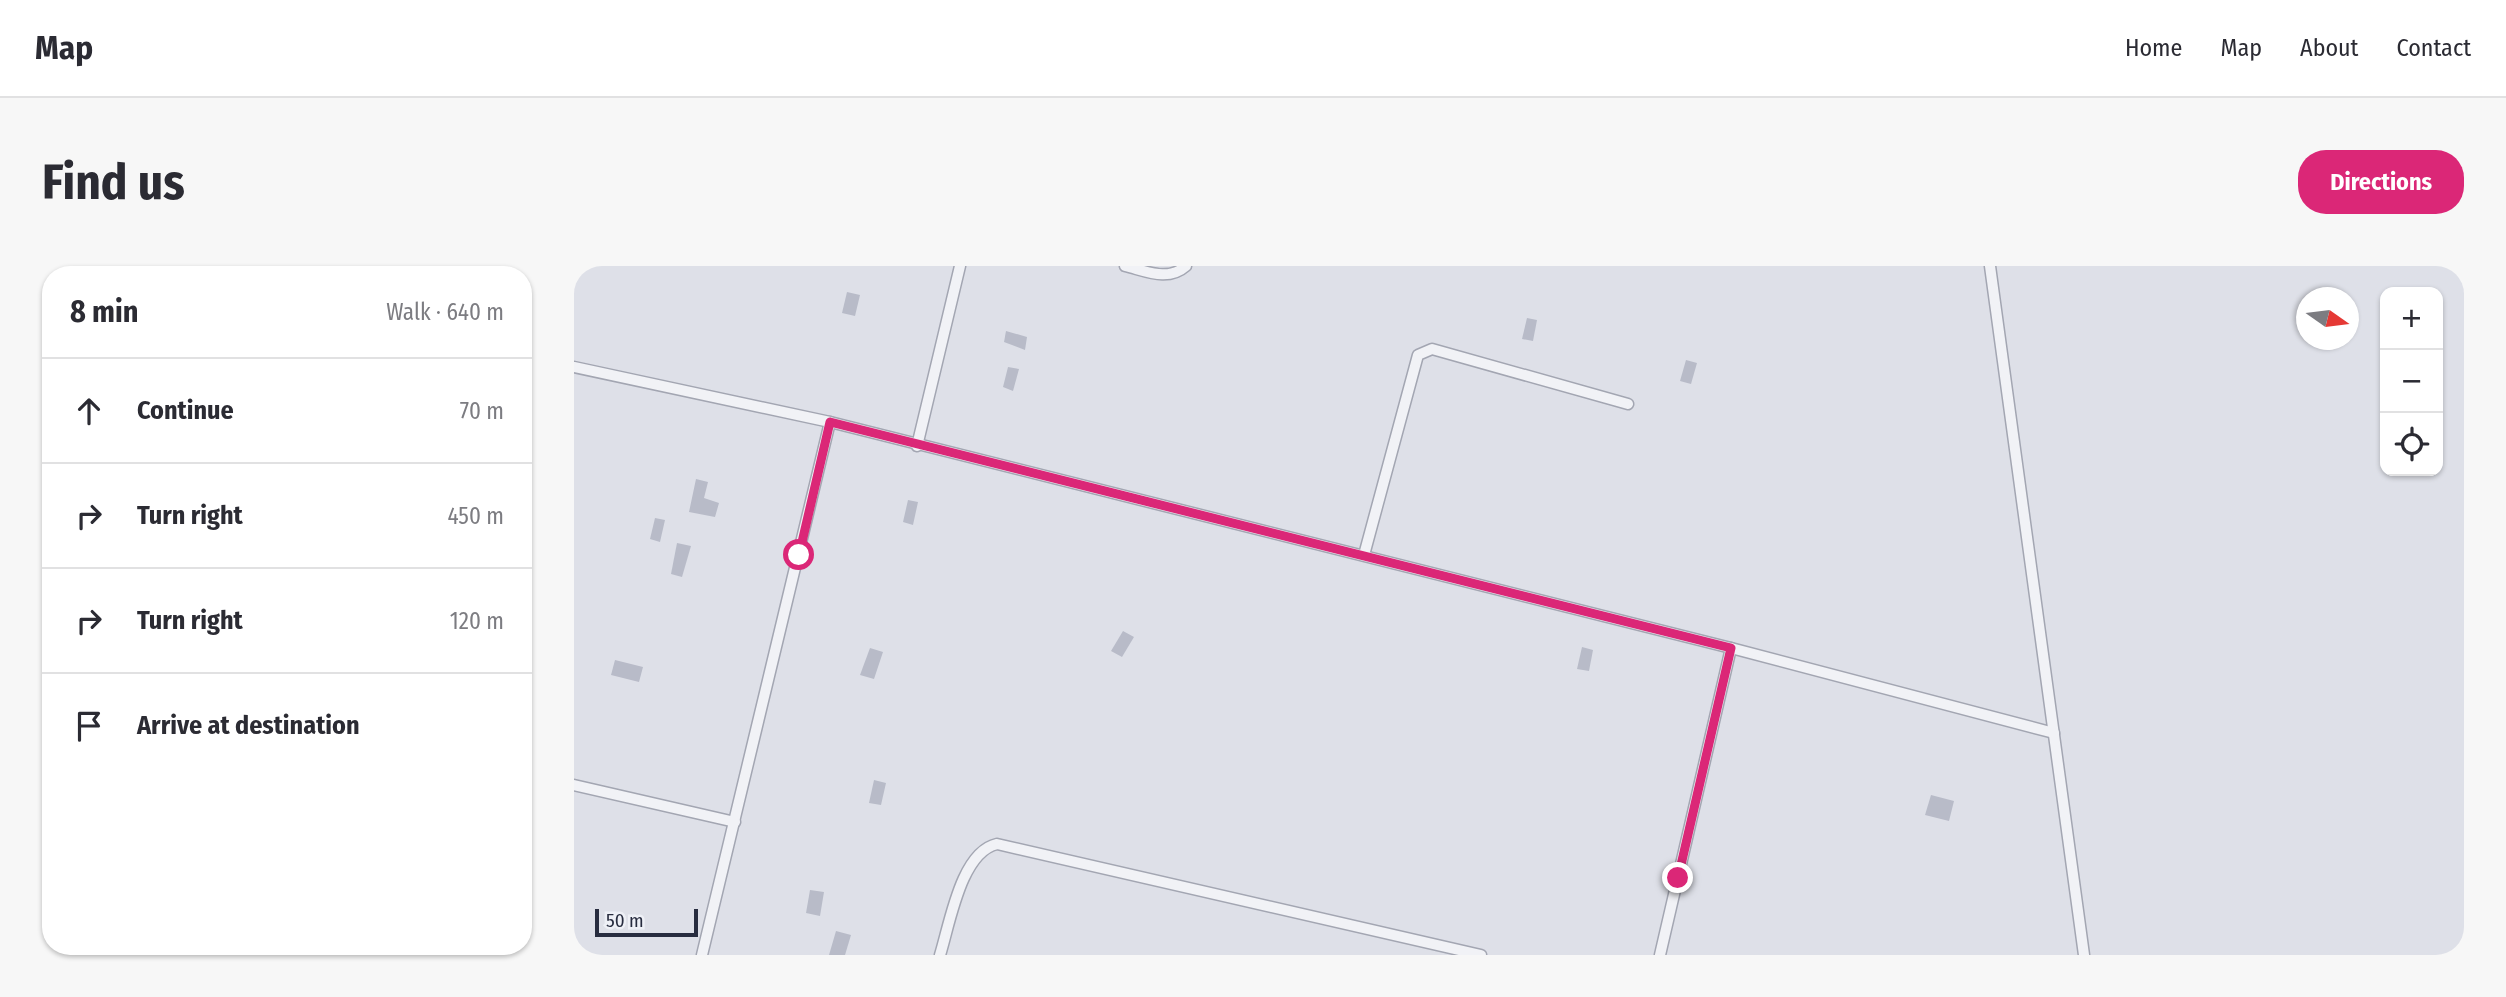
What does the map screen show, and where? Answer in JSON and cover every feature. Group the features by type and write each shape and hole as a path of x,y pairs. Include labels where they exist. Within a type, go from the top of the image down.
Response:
{"street":[{"path":"917,446 960,266"},
{"path":"1125,266 1164,276 1186,266"},
{"path":"1990,266 2084,955"},
{"path":"1364,555 1418,355 1432,349 1628,404"},
{"path":"574,367 830,422 917,446 1731,648 2054,733"},
{"path":"702,955 830,422"},
{"path":"1660,955 1731,648"},
{"path":"574,785 735,822"},
{"path":"940,955 970,864 981,850 997,844 1480,955"}],"building":[{"path":"847,292 860,295 855,316 842,313"},
{"path":"1527,318 1537,320 1533,341 1522,339"},
{"path":"1006,331 1027,337 1025,350 1004,342"},
{"path":"1686,360 1697,363 1691,384 1680,381"},
{"path":"1008,367 1019,369 1013,391 1003,387"},
{"path":"696,479 708,482 704,498 719,503 715,517 689,512"},
{"path":"908,500 918,502 913,525 903,522"},
{"path":"655,518 665,520 660,542 650,539"},
{"path":"677,543 691,546 682,577 671,574"},
{"path":"1123,631 1134,637 1122,657 1111,651"},
{"path":"1582,647 1593,650 1589,671 1577,669"},
{"path":"870,648 883,652 874,679 860,675"},
{"path":"615,660 643,667 639,682 611,675"},
{"path":"874,780 886,783 881,805 869,803"},
{"path":"1931,795 1954,801 1949,821 1925,815"},
{"path":"810,890 824,892 820,916 806,913"},
{"path":"836,931 851,935 845,955 829,955"}],"route":[{"path":"799,555 830,422 917,446 1731,648 1678,878"}]}
